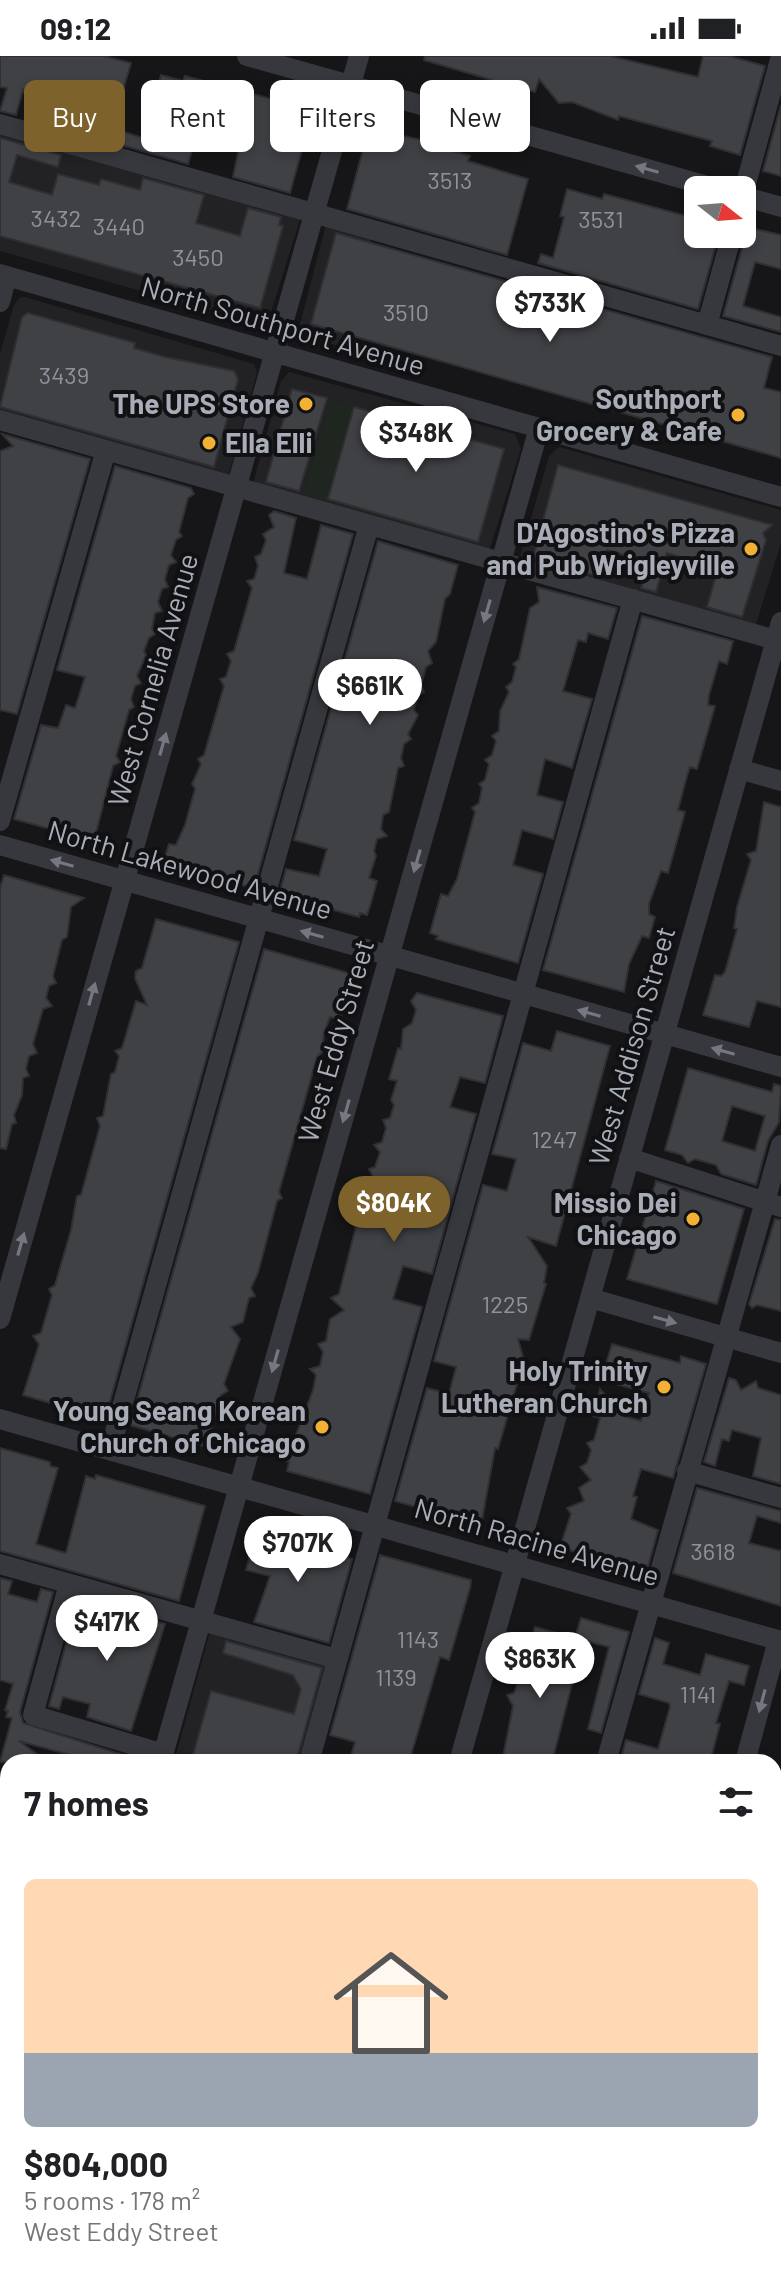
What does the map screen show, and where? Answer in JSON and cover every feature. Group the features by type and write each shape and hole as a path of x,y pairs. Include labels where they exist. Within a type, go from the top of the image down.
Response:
{"street":[{"path":"247,56 330,80"},
{"name":"West Cornelia Avenue","path":"353,80 359,56"},
{"path":"747,176 774,58"},
{"path":"404,101 684,179"},
{"path":"0,124 781,346"},
{"name":"West Cornelia Avenue","path":"0,1319 332,152"},
{"path":"756,200 781,207"},
{"path":"707,325 728,248"},
{"path":"0,302 4,275"},
{"name":"North Southport Avenue","path":"4,275 781,497"},
{"path":"0,420 633,599 778,631"},
{"name":"West Eddy Street","path":"163,1754 539,428"},
{"path":"0,821 106,450"},
{"path":"110,1450 369,525"},
{"path":"311,1754 633,599"},
{"name":"West Addison Street","path":"461,1754 778,631"},
{"path":"739,769 781,781"},
{"name":"North Lakewood Avenue","path":"0,845 781,1067"},
{"path":"608,1754 726,1337 773,1204 781,1145"},
{"path":"629,1158 773,1204"},
{"path":"590,1298 781,1353"},
{"name":"North Racine Avenue","path":"0,1419 780,1640"},
{"path":"687,1471 781,1498"},
{"path":"0,1564 337,1659"},
{"path":"69,1584 33,1715 150,1754"},
{"path":"747,1754 780,1640"}],"shaded area":[{"path":"0,124 24,131 24,152 99,152 303,210 268,322 258,324 0,251"},
{"path":"328,217 374,230 341,347 298,332"},
{"path":"25,297 254,364 257,373 226,484 0,420 0,353 14,305 19,298"},
{"path":"289,372 515,434 521,449 487,558 251,491 281,381"},
{"path":"330,400 449,434 423,528 304,495"},
{"path":"559,447 781,510 781,543 753,634 517,567 549,456"},
{"path":"214,1617 336,1651 307,1754 176,1754"}],"building":[{"path":"0,56 104,56 131,63 125,84 125,80 24,80 24,92 16,115 0,111 7,88 0,87"},
{"path":"425,56 610,56 698,77 703,56 729,56 765,66 740,155 710,146 712,141 619,116 618,120 572,102 559,103 539,79 535,92 530,90 530,80 492,80 424,60"},
{"path":"161,75 179,80 160,80"},
{"path":"254,94 270,99 270,152 301,152 290,193 233,177 238,152 254,152"},
{"path":"781,105 781,176 763,171"},
{"path":"125,132 141,137 141,151 125,146"},
{"path":"404,136 420,140 420,152 456,152 470,156 468,161 528,179 507,255 347,209 362,152 404,152"},
{"path":"0,138 24,145 24,152 61,155 58,167 17,155 9,182 52,195 58,174 99,185 101,179 140,190 143,178 204,195 196,223 240,236 248,208 281,217 279,225 283,226 260,308 0,236"},
{"path":"146,152 192,152 188,164"},
{"path":"567,189 602,199 604,194 684,215 684,248 715,248 698,309 538,263 541,254 553,258 564,217 560,216"},
{"path":"756,229 781,235 781,269 755,262 743,306 781,317 781,332 723,316 742,248 756,248"},
{"path":"336,233 772,357 764,388 781,392 781,458 311,324"},
{"path":"28,313 135,343 134,348 165,357 234,371 238,379 214,467 0,407 22,317"},
{"path":"292,389 327,398 299,491 266,482"},
{"path":"354,407 504,449 478,542 328,499"},
{"path":"2,434 90,459 17,714 0,710 0,451 13,446"},
{"path":"558,465 772,525 763,533 766,540 742,617 707,607 718,569 667,553 656,592 641,588 648,567 637,564 638,559 607,550 597,576 533,558"},
{"path":"115,466 191,488 194,494 188,498 179,532 182,536 176,540 171,555 176,562 169,565 165,579 168,587 162,589 158,602 162,611 155,613 152,629 155,634 149,638 144,651 146,655 137,676 141,683 135,686 131,699 134,707 129,710 116,756 120,762 113,766 94,841 14,819 41,725 58,728 66,705 75,708 85,677 57,670"},
{"path":"274,511 296,518 284,573 307,579 321,525 353,534 254,888 164,860 169,844 176,845 185,825 195,789 192,784 201,764 198,759 204,755 224,686 220,679 226,677 231,661 227,654 234,651 252,588 247,581 254,579 258,566 255,557 261,554 266,540 263,534 274,527 269,515"},
{"path":"378,541 458,565 450,594 445,599 436,642 428,651 432,663 426,667 421,685 424,692 418,695 414,710 418,715 408,734 411,739 404,744 401,758 404,766 398,768 389,812 383,815 381,829 387,836 377,839 374,851 376,856 369,878 377,881 371,903 367,915 360,913 359,917 279,895 286,869 319,876 327,849 294,840"},
{"path":"537,587 617,608 608,639 588,633 586,642 578,640 563,691 592,699 572,768 545,759 537,795 563,802 553,839 522,830 513,865 543,874 518,963 436,939 438,936 430,933 441,894 448,896 457,879 475,812 472,808 479,803 482,788 479,784 485,780 489,764 485,760 492,755 496,741 492,736 499,731 500,711 509,692 506,687 512,682 516,667 513,664 519,659 530,608 539,602"},
{"path":"642,616 733,641 727,664 719,661 709,695 708,705 715,706 697,769 690,767 687,776 678,810 685,812 668,873 661,871 649,904 649,914 655,917 649,938 642,936 629,964 624,992 543,970"},
{"path":"764,802 781,807 781,1007 757,1001 749,1027 703,1015 715,975 721,976 725,972 737,929 734,928 737,907 751,860 747,854 756,851"},
{"path":"4,875 84,898 71,907 67,937 62,940 53,976 56,983 49,986 46,998 52,1006 43,1009 33,1044 37,1053 29,1056 26,1069 29,1076 23,1078 22,1095 14,1115 16,1123 12,1124 6,1149 0,1148 0,888"},
{"path":"156,919 239,942 105,1419 23,1395 39,1344 33,1336 41,1333 52,1295 49,1289 55,1285 71,1230 77,1196 81,1195 100,1126 97,1118 103,1116 111,1074 115,1072 119,1056 115,1051 122,1048 136,1001 147,1005 135,978 136,971 142,968"},
{"path":"264,949 352,974 340,1020 330,1017 324,1033 322,1052 317,1057 279,1192 282,1198 277,1201 258,1273 251,1288 255,1296 249,1298 243,1322 231,1327 240,1339 224,1384 228,1391 221,1395 206,1447 130,1425"},
{"path":"417,993 503,1016 485,1083 460,1077 450,1107 476,1114 432,1274 403,1266 393,1299 422,1307 370,1494 287,1471 289,1462 286,1461 313,1390 316,1375 310,1369 320,1366 323,1352 318,1344 326,1341 330,1319 344,1310 331,1298 339,1294 357,1222 373,1177 369,1169 375,1167 380,1152 374,1145 382,1142 386,1128 383,1120 390,1118 394,1105 391,1100 397,1081 389,1079 398,1048 401,1049 403,1029 412,1023 416,1010 411,1001"},
{"path":"557,1031 610,1046 556,1246 528,1237 547,1266 546,1284 529,1340 518,1339 523,1357 519,1377 498,1449 495,1448 482,1520 476,1519 474,1523 395,1501 427,1388 449,1394 456,1367 434,1361 483,1185 507,1191 516,1159 492,1154 523,1043 551,1051"},
{"path":"688,1068 772,1092 774,1084 781,1086 779,1122 768,1141 756,1185 721,1174 716,1165 695,1159 688,1163 682,1155 665,1150","holes":["732,1106 765,1116 755,1151 722,1141"]},
{"path":"656,1181 744,1209 717,1304 627,1279"},
{"path":"775,1219 781,1220 781,1311 757,1305 752,1308 749,1304"},
{"path":"612,1344 680,1363 681,1356 706,1364 673,1478 641,1469 633,1496 637,1497 631,1519 658,1530 646,1574 638,1568 631,1571 560,1547 571,1514 567,1508 584,1501 579,1488 591,1480 580,1467 587,1463 591,1450 587,1443 594,1440 600,1418 593,1416 600,1389 624,1416 641,1421 649,1393 601,1380"},
{"path":"729,1378 736,1380 741,1390 756,1381 758,1388 781,1395 781,1484 753,1476 761,1438 732,1430 729,1441 722,1439 715,1466 704,1462"},
{"path":"0,1448 50,1462 50,1466 58,1468 36,1544 62,1552 66,1553 86,1476 95,1479 96,1475 205,1506 179,1601 0,1551"},
{"path":"697,1488 781,1511 781,1523 757,1516 749,1543 781,1551 781,1606 673,1573"},
{"path":"259,1521 298,1535 295,1545 314,1550 324,1548 352,1559 329,1643 254,1622 270,1576 246,1570"},
{"path":"380,1555 471,1580 449,1660 440,1657 411,1754 351,1754 355,1742 330,1735"},
{"path":"0,1578 12,1581 8,1594 37,1602 41,1589 53,1592 20,1712 23,1723 120,1754 67,1754 19,1741 37,1754 2,1754 12,1718 6,1717 8,1711 5,1710 13,1684 0,1680"},
{"path":"78,1600 165,1624 131,1731 87,1717 90,1704 63,1697 59,1709 49,1706"},
{"path":"581,1618 629,1632 601,1733 588,1729 609,1647 575,1638"},
{"path":"535,1627 578,1639 563,1682 572,1684 554,1754 504,1754 513,1706 507,1695 514,1693 521,1672 529,1669 535,1645 530,1643"},
{"path":"655,1638 669,1643 663,1664 700,1675 706,1654 749,1666 744,1685 729,1681 716,1723 720,1724 712,1754 622,1754 626,1740 658,1749 670,1707 669,1703 639,1694"},
{"path":"226,1641 322,1668 298,1754 193,1754 211,1691 294,1714 301,1689 293,1675 223,1653"}],"place":[{"name":"The UPS Store","path":"306,404"},
{"name":"Southport Grocery & Cafe","path":"738,415"},
{"name":"Ella Elli","path":"209,443"},
{"name":"D'Agostino's Pizza and Pub Wrigleyville","path":"751,549"},
{"name":"Missio Dei Chicago","path":"693,1219"},
{"name":"Holy Trinity Lutheran Church","path":"664,1387"},
{"name":"Young Seang Korean Church of Chicago","path":"322,1427"}]}
